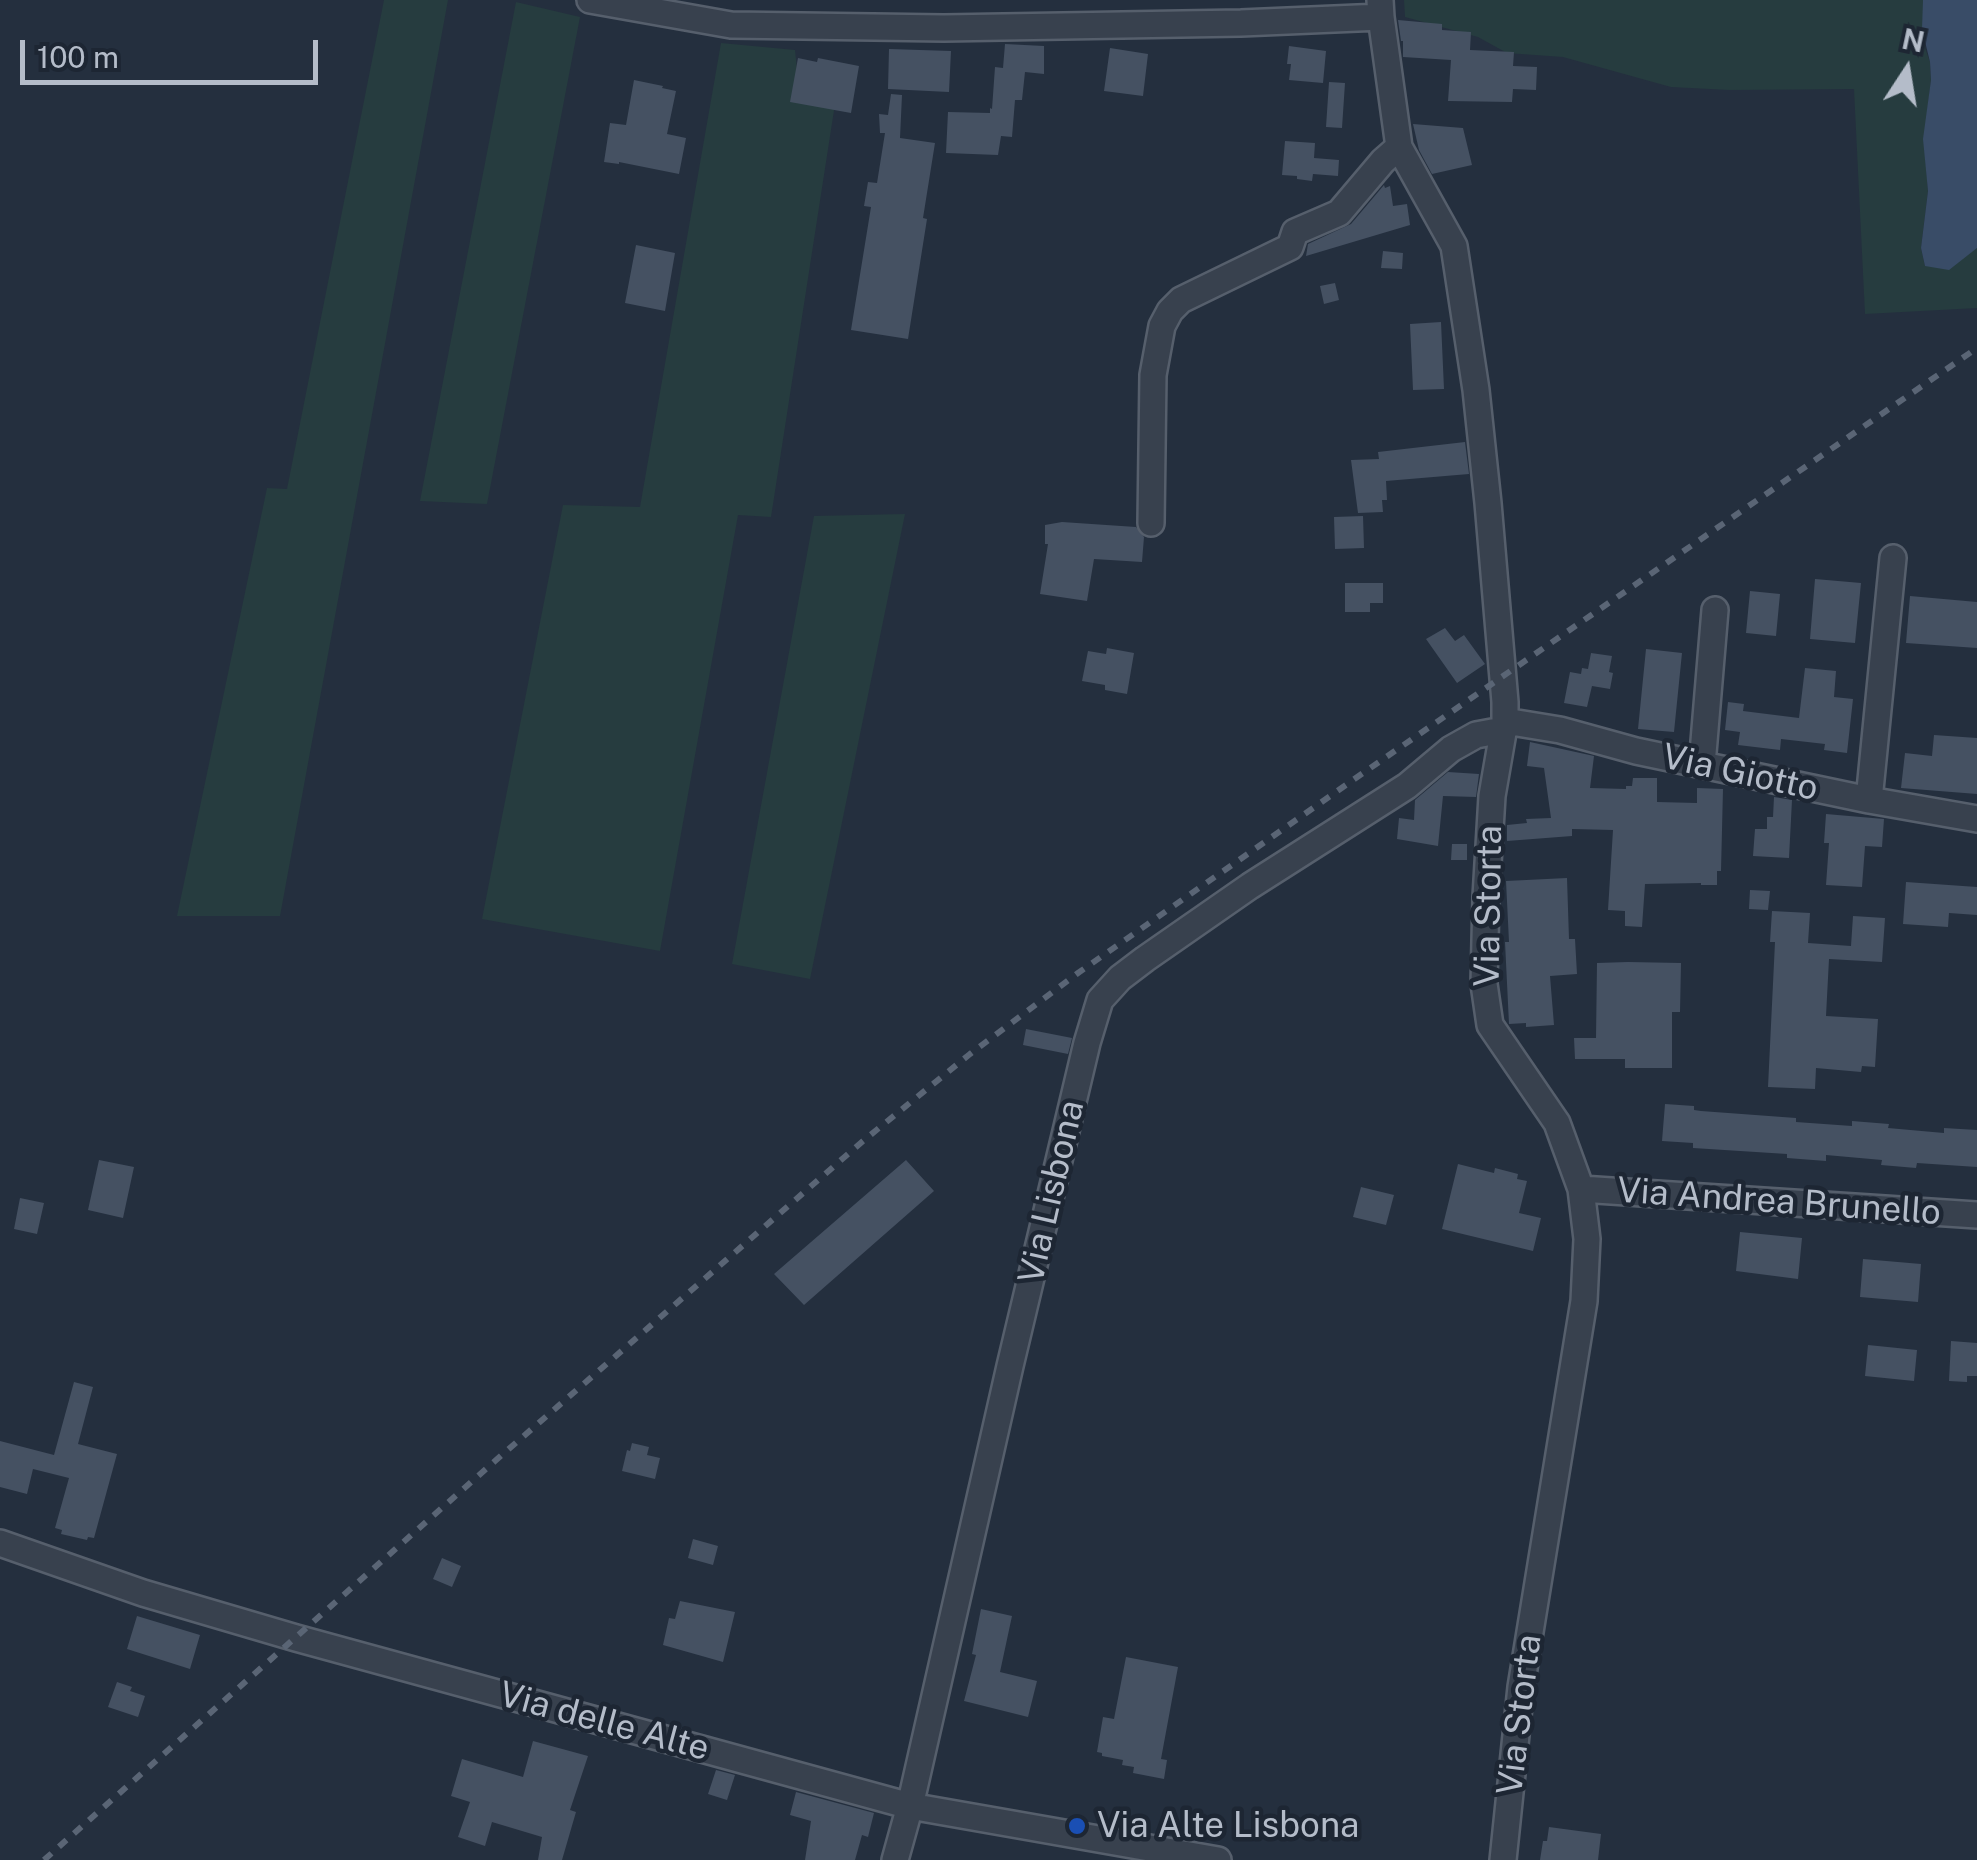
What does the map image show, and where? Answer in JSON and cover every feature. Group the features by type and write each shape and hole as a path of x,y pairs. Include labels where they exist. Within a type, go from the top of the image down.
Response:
{"street":[{"path":"590,0 732,25 944,28 1241,23 1381,8"},
{"name":"Via Storta","path":"1381,8 1400,146 1454,246 1476,390 1504,726 1492,796 1486,897 1484,984 1490,1025 1557,1123 1581,1189 1587,1239 1584,1301 1522,1688 1503,1860"},
{"path":"1150,522 1153,375 1162,326 1170,311 1181,300 1290,248 1294,232 1339,213 1400,146"},
{"path":"1869,800 1893,558"},
{"path":"1702,765 1715,610"},
{"name":"Via Giotto","path":"1504,726 1560,730 1702,765 1977,819"},
{"name":"Via Lisbona","path":"895,1860 1100,1000 1132,968 1250,886 1408,786 1452,748 1504,726"},
{"name":"Via Andrea Brunello","path":"1581,1189 1977,1215"},
{"name":"Via delle Alte","path":"0,1542 143,1593 296,1638 910,1806 1218,1860"}],"green space":[{"path":"384,0 448,0 280,916 177,916 267,488 287,489"},
{"path":"1404,0 1923,0 1931,80 1924,139 1928,191 1921,248 1925,266 1977,248 1977,308 1865,314 1854,89 1671,87 1563,57 1507,53 1478,37 1405,17"},
{"path":"516,2 580,17 487,504 420,501"},
{"path":"721,43 795,50 800,99 835,104 771,517 738,515 660,951 482,919 563,505 640,507"},
{"path":"905,514 810,979 732,964 814,516"}],"water":[{"path":"1923,0 1977,0 1977,248 1949,270 1925,266 1921,248 1928,191 1923,139 1931,80 1922,29"}],"building":[{"path":"1398,20 1442,24 1442,30 1471,32 1470,50 1514,52 1513,66 1537,67 1536,90 1513,89 1512,102 1448,101 1451,60 1403,57"},
{"path":"1005,44 1044,46 1044,74 1025,72 1022,100 1015,100 1012,137 1001,136 998,155 946,153 948,112 990,113 995,67 1003,68"},
{"path":"1289,46 1326,51 1323,83 1289,80"},
{"path":"1110,48 1148,54 1143,96 1104,91"},
{"path":"889,49 951,51 949,92 888,89"},
{"path":"798,58 859,66 851,113 790,102"},
{"path":"634,80 676,91 667,134 686,138 679,174 604,162 610,123 626,125"},
{"path":"1329,82 1345,83 1342,128 1326,127"},
{"path":"891,94 902,95 900,138 935,143 908,339 851,330 871,207 864,206 868,182 877,183 885,133 880,133 879,114 888,115"},
{"path":"1413,124 1463,128 1472,165 1432,174 1419,150"},
{"path":"1285,141 1315,143 1314,158 1339,160 1338,176 1313,174 1312,181 1282,175"},
{"path":"1384,185 1390,186 1393,206 1407,204 1410,225 1306,256 1308,244 1351,224"},
{"path":"636,245 675,253 665,311 625,303"},
{"path":"1383,251 1403,253 1402,269 1381,268"},
{"path":"1335,283 1339,300 1324,304 1320,286"},
{"path":"1441,322 1444,389 1413,390 1410,324"},
{"path":"1465,442 1469,474 1386,481 1383,512 1358,513 1351,460 1379,459 1378,452"},
{"path":"1363,516 1364,548 1335,549 1334,517"},
{"path":"1062,522 1136,527 1144,537 1142,562 1094,559 1087,601 1040,594 1048,544 1045,525"},
{"path":"1815,579 1861,583 1855,643 1810,639"},
{"path":"1345,583 1383,583 1383,603 1370,603 1370,612 1345,612"},
{"path":"1750,591 1780,594 1776,636 1746,633"},
{"path":"1910,596 1977,602 1977,648 1906,643"},
{"path":"1445,628 1455,641 1464,635 1485,664 1457,683 1426,639"},
{"path":"1107,648 1134,653 1127,694 1082,681 1088,651 1106,654"},
{"path":"1646,649 1682,653 1674,732 1638,729"},
{"path":"1591,653 1612,656 1610,689 1592,686 1587,707 1564,703 1570,672 1581,674 1582,668 1588,669"},
{"path":"1805,668 1836,671 1834,697 1853,699 1847,753 1824,750 1825,744 1781,739 1780,750 1738,745 1740,732 1725,730 1728,702 1744,704 1743,711 1799,718"},
{"path":"1934,735 1977,738 1977,794 1901,788 1905,753 1932,756"},
{"path":"1530,742 1594,756 1590,788 1626,789 1632,786 1633,778 1657,778 1657,802 1697,803 1697,788 1723,789 1721,871 1717,871 1717,885 1645,884 1642,927 1625,926 1625,911 1608,910 1613,830 1572,829 1572,836 1507,841 1507,825 1551,818 1544,768 1527,766"},
{"path":"1448,772 1479,774 1476,797 1443,796 1438,846 1397,839 1399,818 1414,820 1415,800"},
{"path":"1774,797 1792,800 1789,858 1753,856 1755,829 1767,829 1767,817 1773,817"},
{"path":"1826,814 1884,819 1882,847 1865,846 1862,887 1826,885"},
{"path":"1452,844 1467,844 1467,860 1451,860"},
{"path":"1567,878 1569,939 1575,939 1577,974 1550,976 1554,1025 1509,1024 1506,881"},
{"path":"1906,882 1977,887 1977,915 1949,913 1948,927 1903,924"},
{"path":"1750,890 1770,891 1768,910 1749,909"},
{"path":"1772,911 1810,913 1808,943 1851,946 1853,916 1885,918 1882,962 1829,959 1826,1016 1878,1019 1875,1067 1862,1066 1861,1072 1816,1068 1815,1089 1768,1087 1775,942 1770,942"},
{"path":"1597,963 1681,963 1680,1012 1672,1012 1672,1068 1625,1068 1625,1059 1575,1059 1574,1038 1596,1038"},
{"path":"1026,1029 1072,1038 1068,1054 1023,1045"},
{"path":"1665,1104 1694,1106 1694,1110 1701,1111 1796,1118 1796,1122 1852,1126 1852,1121 1944,1133 1944,1128 1977,1130 1977,1167 1917,1163 1916,1168 1881,1165 1882,1160 1826,1155 1826,1161 1787,1158 1787,1154 1693,1148 1693,1143 1662,1141"},
{"path":"99,1160 134,1167 123,1218 88,1210"},
{"path":"906,1160 934,1191 804,1305 774,1274"},
{"path":"1458,1164 1494,1173 1495,1168 1518,1174 1517,1179 1527,1181 1519,1213 1541,1218 1533,1251 1442,1229"},
{"path":"1361,1187 1394,1195 1386,1225 1353,1217"},
{"path":"20,1198 44,1203 37,1234 14,1229"},
{"path":"1740,1232 1802,1238 1798,1279 1736,1271"},
{"path":"1863,1259 1921,1264 1918,1302 1860,1297"},
{"path":"1951,1341 1977,1343 1977,1376 1967,1376 1967,1382 1949,1381"},
{"path":"1868,1345 1917,1350 1914,1381 1865,1376"},
{"path":"74,1382 93,1387 78,1444 117,1454 94,1538 87,1540 61,1534 62,1530 55,1528 69,1478 33,1469 27,1494 0,1487 0,1441 54,1455"},
{"path":"632,1443 649,1447 647,1455 660,1458 655,1479 622,1471"},
{"path":"693,1539 718,1546 713,1565 688,1558"},
{"path":"442,1558 461,1566 452,1587 433,1579"},
{"path":"680,1601 735,1612 723,1662 663,1645 669,1618 675,1619"},
{"path":"981,1609 1012,1616 1000,1672 1037,1681 1028,1717 964,1701 976,1655 972,1654"},
{"path":"137,1616 200,1635 190,1669 127,1649"},
{"path":"1126,1657 1178,1667 1161,1759 1167,1760 1164,1779 1133,1773 1134,1767 1122,1765 1123,1760 1097,1752 1103,1717 1114,1719"},
{"path":"117,1682 145,1696 138,1717 108,1707"},
{"path":"533,1741 588,1756 570,1810 576,1812 562,1860 538,1860 542,1837 492,1822 485,1846 458,1837 470,1802 451,1796 462,1759 523,1777"},
{"path":"716,1770 735,1775 727,1800 708,1794"},
{"path":"796,1792 874,1813 868,1837 862,1835 855,1860 805,1860 811,1821 790,1815"},
{"path":"1549,1827 1601,1834 1598,1860 1540,1860"}],"railway":[{"path":"44,1860 495,1461 863,1141 970,1054 1078,973 1353,780 1977,348"}],"place":[{"name":"Via Alte Lisbona","path":"1077,1826"}]}
